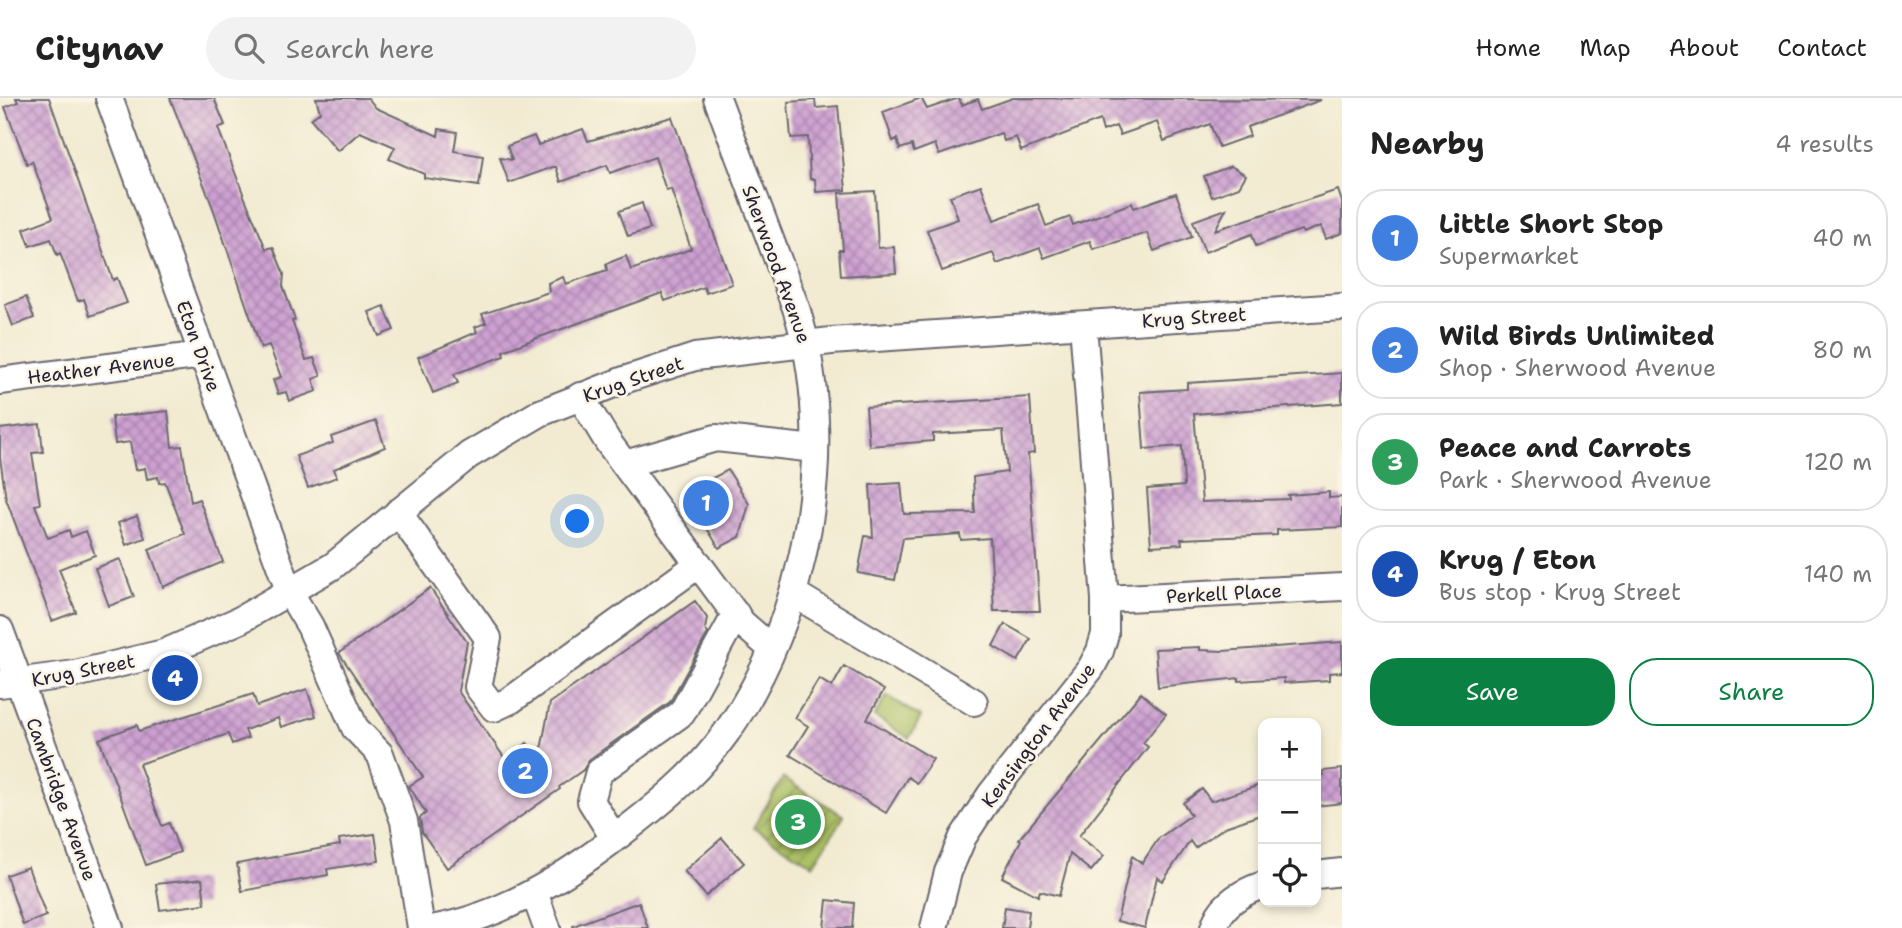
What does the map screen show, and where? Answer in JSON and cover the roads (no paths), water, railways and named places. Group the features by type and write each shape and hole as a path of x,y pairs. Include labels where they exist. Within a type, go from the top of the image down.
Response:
{"street":[{"name":"Eton Drive","path":"108,98 290,593 310,626 355,728 380,754 404,821 421,928"},
{"name":"Sherwood Avenue","path":"436,928 455,925 534,892 614,838 669,796 724,736 742,709 772,649 793,593 809,511 815,449 807,343 717,98"},
{"name":"Krug Street","path":"10,683 75,674 164,653 240,620 333,566 469,455 540,413 580,396 695,357 807,343 1342,307"},
{"name":"Kensington Avenue","path":"934,928 948,872 963,837 992,794 1091,668 1105,634 1105,598 1083,325"},
{"name":"Heather Avenue","path":"0,381 203,355"},
{"path":"580,396 625,464 698,564 736,614 772,649"},
{"path":"625,464 716,438 815,449"},
{"path":"398,512 488,638 478,687 494,708 511,699 698,564"},
{"name":"Perkell Place","path":"1105,598 1342,587"},
{"path":"793,593 974,702"},
{"path":"614,838 591,801 599,772 682,713 736,614"},
{"name":"Cambridge Avenue","path":"0,630 10,683 110,928"},
{"path":"1321,874 1342,872"},
{"path":"1214,928 1224,909 1237,897 1258,887"},
{"path":"534,892 547,928"}],"place":[{"name":"Little Short Stop","path":"706,503"},
{"name":"Krug / Eton","path":"175,678"},
{"name":"Wild Birds Unlimited","path":"525,771"},
{"name":"Peace and Carrots","path":"798,822"}]}
